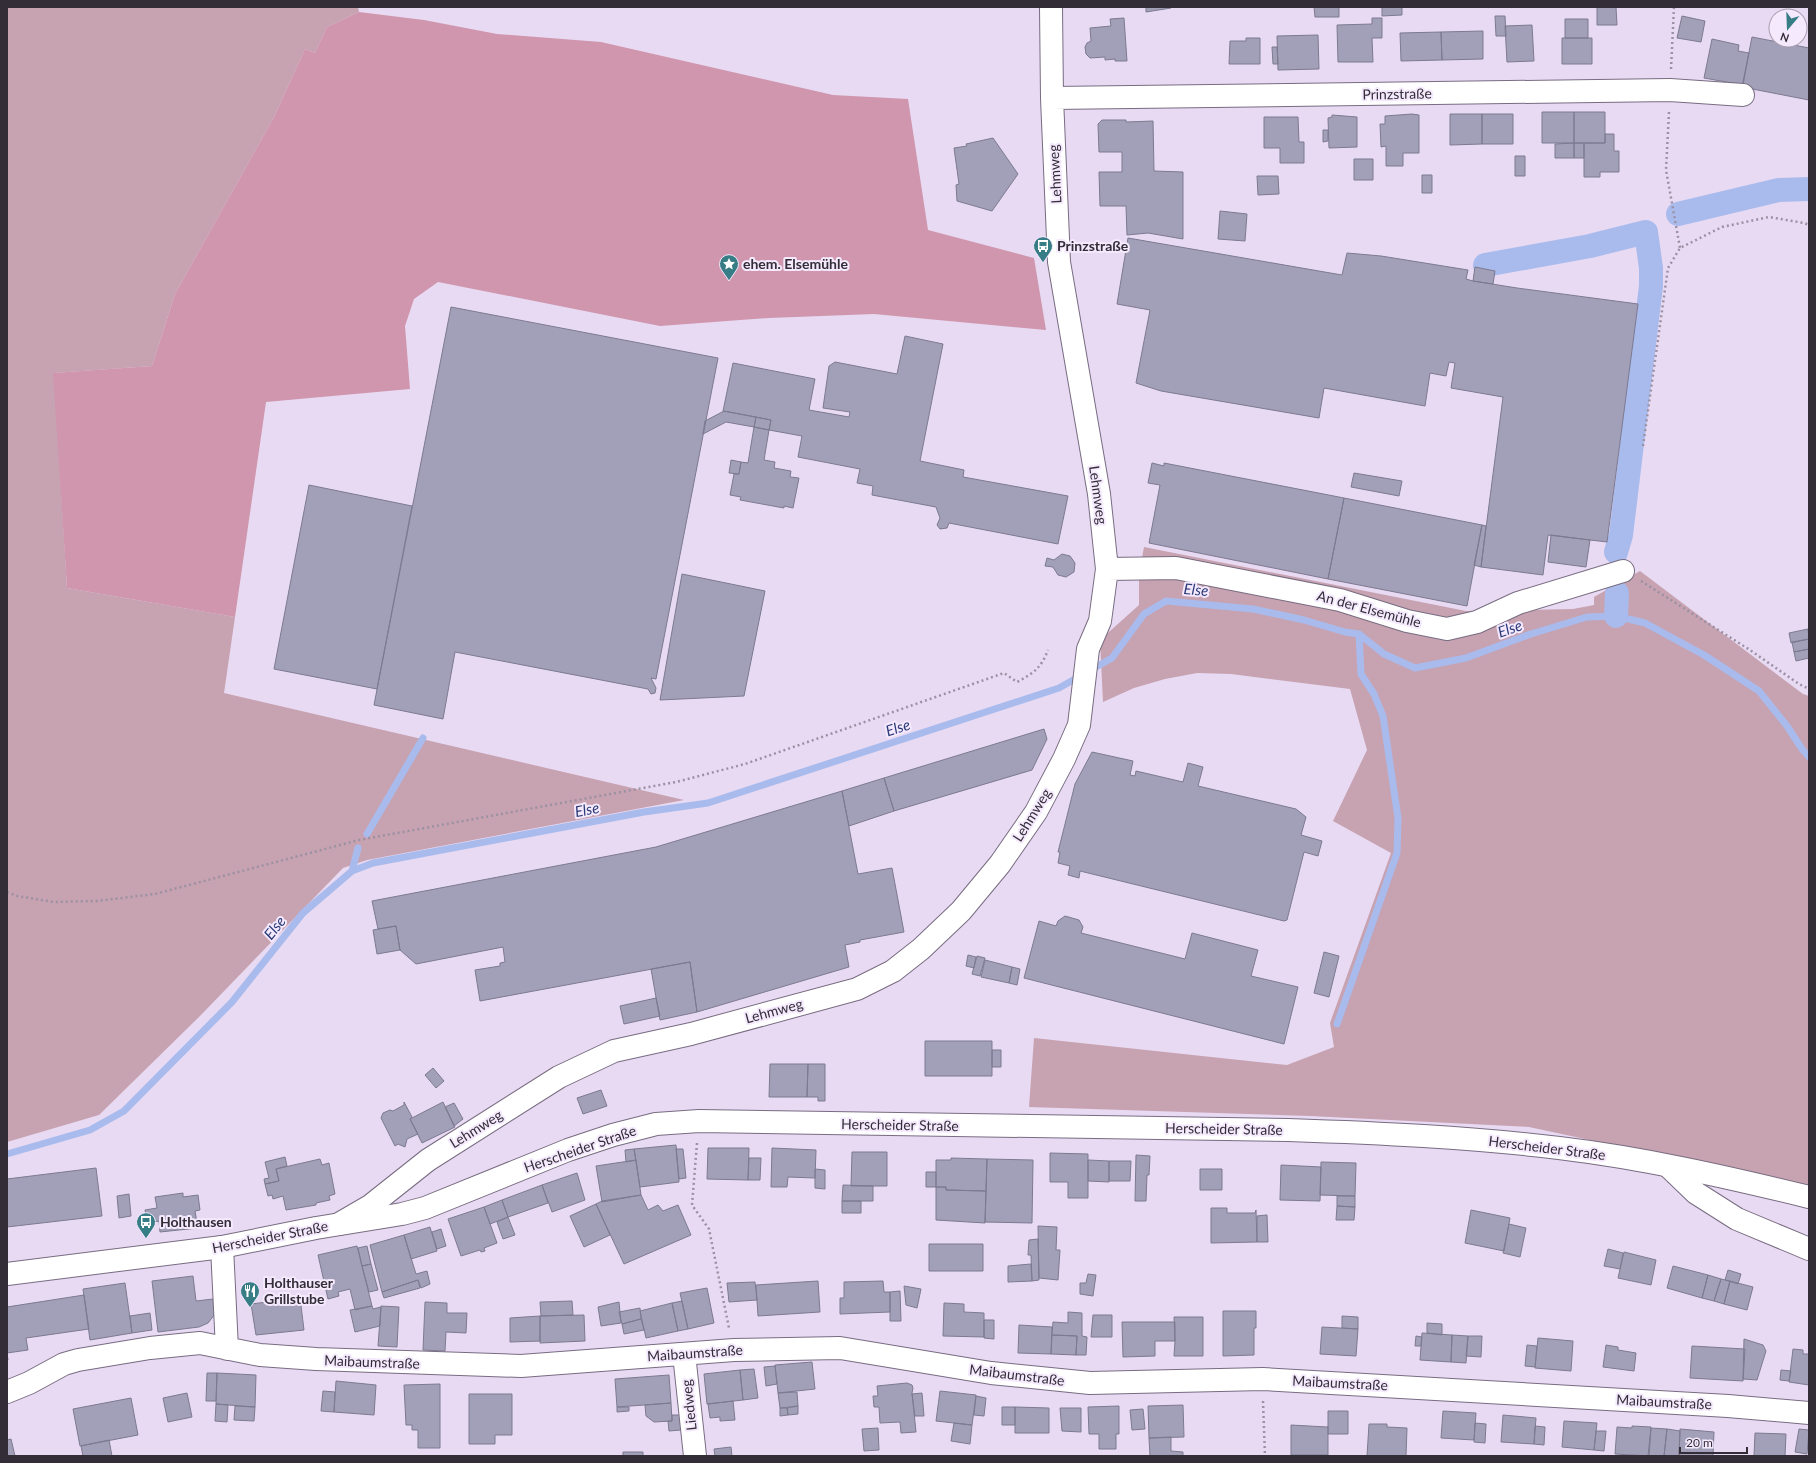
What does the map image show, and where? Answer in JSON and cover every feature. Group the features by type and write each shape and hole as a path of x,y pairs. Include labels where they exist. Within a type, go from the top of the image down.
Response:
{"street":[{"name":"Lehmweg","path":"339,1224 370,1206 428,1160 559,1077 614,1051 691,1034 857,989 893,971 921,949 961,911 1000,864 1036,812 1064,759 1079,725 1088,649 1100,621 1107,569 1099,494 1059,262 1052,98 1051,7"},
{"name":"Prinzstraße","path":"1052,98 1670,90 1743,95"},
{"name":"An der Elsemühle","path":"1107,569 1176,568 1340,600 1407,621 1447,628 1477,622 1518,603 1623,571"},
{"name":"Herscheider Straße","path":"7,1274 222,1247 339,1224 402,1214 425,1208 568,1150 613,1135 656,1124 699,1121 1363,1132 1469,1139 1560,1148 1727,1177 1809,1197"},
{"path":"1670,1167 1696,1193 1736,1219 1809,1248"},
{"path":"222,1247 227,1348"},
{"name":"Maibaumstraße","path":"7,1392 29,1384 64,1364 78,1360 129,1351 200,1343 260,1355 316,1359 513,1366 734,1350 840,1348 991,1373 1090,1383 1262,1379 1728,1406 1809,1413"},
{"name":"Liedweg","path":"684,1354 695,1456"}],"path":[{"path":"1674,7 1666,170 1680,248"},
{"path":"1643,446 1668,268 1680,248 1722,227 1768,218 1809,225"},
{"path":"1623,571 1653,587 1750,650 1799,684 1809,689"},
{"path":"7,892 17,896 54,902 97,901 155,894 359,840 676,782 745,764 1004,673 1017,682 1031,675 1042,664 1048,650"},
{"path":"699,1121 692,1205 708,1229 734,1350"},
{"path":"1262,1379 1266,1456"}],"shaded area":[{"path":"7,7 358,7 359,12 327,27 315,53 305,49 274,117 175,294 152,366 54,373 67,588 235,617 224,693 684,800 367,860 343,868 200,1016 99,1115 7,1142"},
{"path":"359,12 424,20 497,34 601,42 833,95 908,99 928,230 1034,258 1046,330 874,314 769,318 660,326 438,282 414,299 405,326 410,389 266,402 235,617 67,588 53,373 152,366 175,294 274,117 305,49 315,53 327,27"},
{"path":"1144,547 1466,611 1573,609 1594,605 1594,597 1640,571 1803,694 1809,696 1809,1187 1529,1127 1310,1116 1029,1107 1034,1038 1287,1065 1334,1047 1330,1023 1391,853 1333,821 1367,750 1350,689 1231,674 1197,673 1165,679 1134,688 1103,702 1100,640 1139,605 1139,574"}],"building":[{"path":"1146,7 1170,7 1171,8 1146,12"},
{"path":"1314,7 1339,7 1339,17 1315,17"},
{"path":"1382,7 1402,7 1402,15 1382,16"},
{"path":"1597,7 1616,7 1617,25 1597,25"},
{"path":"1495,16 1505,16 1506,36 1496,36"},
{"path":"1682,16 1705,21 1701,42 1677,38"},
{"path":"1124,18 1127,61 1115,61 1115,59 1105,60 1105,57 1090,58 1086,54 1085,47 1087,43 1091,41 1090,28 1111,26 1110,19"},
{"path":"1372,18 1382,18 1382,38 1372,38 1373,62 1338,62 1337,25 1372,24"},
{"path":"1565,19 1588,19 1588,38 1565,38"},
{"path":"1532,25 1534,61 1507,62 1505,26"},
{"path":"1483,31 1483,59 1442,60 1441,32"},
{"path":"1441,32 1442,60 1401,61 1400,33"},
{"path":"1318,35 1319,69 1278,70 1277,36"},
{"path":"1752,37 1768,40 1768,48 1809,48 1809,100 1742,87"},
{"path":"1246,38 1260,38 1260,64 1229,64 1230,41 1246,41"},
{"path":"1562,38 1592,38 1592,64 1562,64"},
{"path":"1712,39 1739,45 1738,51 1749,53 1743,85 1704,78"},
{"path":"1272,47 1277,47 1278,64 1273,64"},
{"path":"1542,112 1574,112 1574,143 1542,143"},
{"path":"1574,112 1605,112 1605,143 1574,143"},
{"path":"1412,114 1419,115 1419,153 1403,153 1403,166 1386,166 1386,146 1381,147 1380,124 1385,124 1385,116"},
{"path":"1450,114 1482,114 1482,144 1450,145"},
{"path":"1482,114 1513,114 1513,144 1482,144"},
{"path":"1332,115 1357,117 1357,147 1329,148 1328,118 1332,117"},
{"path":"1264,117 1298,117 1299,142 1304,142 1304,163 1280,163 1280,148 1264,148"},
{"path":"1102,120 1126,120 1126,122 1153,121 1154,171 1183,172 1183,239 1148,233 1127,235 1126,206 1100,206 1099,172 1122,172 1122,152 1099,152 1098,124"},
{"path":"1323,130 1328,130 1328,141 1323,142"},
{"path":"1605,134 1614,134 1614,151 1619,151 1619,172 1600,172 1600,177 1584,177 1584,143 1605,143"},
{"path":"993,138 1018,174 992,211 957,201 956,185 959,184 954,148 967,146 966,144"},
{"path":"1574,143 1574,158 1555,158 1555,144"},
{"path":"1574,143 1584,143 1584,158 1574,158"},
{"path":"1515,156 1525,156 1525,176 1515,176"},
{"path":"1354,159 1373,159 1373,180 1354,180"},
{"path":"1422,175 1432,175 1432,193 1422,193"},
{"path":"1257,176 1278,176 1279,194 1258,195"},
{"path":"1220,211 1247,214 1245,241 1218,239"},
{"path":"1128,238 1342,275 1347,253 1381,256 1468,270 1466,279 1473,281 1638,304 1607,542 1548,535 1543,575 1481,567 1503,397 1451,388 1455,363 1449,362 1446,376 1430,373 1425,406 1324,388 1319,418 1161,391 1136,383 1150,310 1117,304"},
{"path":"1475,267 1495,271 1493,284 1473,281"},
{"path":"451,307 718,358 656,679 651,678 656,688 655,693 651,694 648,689 455,652 443,719 374,705"},
{"path":"905,336 943,344 920,461 964,470 963,477 1068,496 1058,544 949,523 947,528 940,529 937,525 940,518 936,507 872,495 873,486 857,483 860,469 798,457 802,436 769,430 771,420 723,411 733,363 815,379 809,410 849,417 850,412 823,408 829,366 835,362 897,374"},
{"path":"724,411 756,417 754,427 726,422 703,434 705,421"},
{"path":"756,417 771,420 769,430 754,427"},
{"path":"754,427 769,430 764,460 775,462 774,468 791,471 790,477 799,478 793,508 784,506 784,508 740,500 741,497 730,495 734,474 739,474 741,462 748,463"},
{"path":"731,460 741,462 739,474 729,473"},
{"path":"1152,463 1164,466 1164,463 1344,498 1328,579 1149,543 1160,485 1148,483"},
{"path":"1354,473 1402,481 1399,496 1351,487"},
{"path":"309,485 412,506 377,689 274,669"},
{"path":"1344,498 1482,525 1467,606 1328,579"},
{"path":"1482,525 1486,526 1481,567 1474,565"},
{"path":"1551,535 1590,540 1586,567 1548,562"},
{"path":"1062,554 1070,556 1075,563 1074,572 1066,577 1058,575 1053,567 1045,566 1047,558 1054,560"},
{"path":"682,574 765,591 744,696 660,700"},
{"path":"1808,629 1809,639 1791,643 1789,633"},
{"path":"1809,639 1809,649 1794,652 1792,642"},
{"path":"1809,649 1809,658 1796,661 1794,652"},
{"path":"1044,729 1047,739 1032,770 894,811 884,778"},
{"path":"1092,752 1133,761 1130,775 1135,776 1136,771 1183,782 1188,763 1203,767 1198,786 1296,809 1306,817 1301,835 1322,841 1318,856 1304,852 1287,920 1284,921 1080,871 1079,878 1068,875 1070,866 1058,863 1060,852 1058,852 1075,784"},
{"path":"884,778 894,811 849,826 842,791"},
{"path":"842,791 858,874 892,868 904,932 860,940 860,942 845,945 849,967 697,1012 690,962 480,1001 475,970 500,966 500,963 505,962 503,947 416,964 400,950 396,926 378,929 372,901 656,847"},
{"path":"1065,916 1079,920 1083,927 1081,933 1185,959 1192,933 1258,950 1251,976 1298,987 1284,1044 1024,978 1039,921 1056,926 1058,921"},
{"path":"396,926 400,950 377,954 373,930"},
{"path":"1324,952 1339,956 1329,997 1314,993"},
{"path":"968,955 976,957 974,968 966,966"},
{"path":"977,956 985,958 980,976 972,974"},
{"path":"985,960 1012,967 1009,983 981,977"},
{"path":"690,962 697,1012 660,1020 651,969"},
{"path":"1012,967 1020,969 1017,985 1009,983"},
{"path":"656,998 660,1016 624,1024 620,1006"},
{"path":"925,1041 992,1041 992,1076 925,1076"},
{"path":"992,1050 1001,1050 1001,1067 992,1067"},
{"path":"770,1064 808,1064 807,1097 769,1097"},
{"path":"808,1064 825,1064 825,1101 818,1101 818,1097 807,1097"},
{"path":"433,1068 444,1081 436,1088 425,1075"},
{"path":"601,1090 607,1106 583,1114 577,1098"},
{"path":"404,1102 412,1117 410,1119 418,1134 407,1139 405,1147 398,1144 395,1146 381,1118 383,1113 390,1110 393,1111 404,1105"},
{"path":"443,1102 455,1127 422,1143 410,1119"},
{"path":"454,1103 463,1119 454,1126 445,1107"},
{"path":"676,1145 679,1182 640,1187 634,1149"},
{"path":"708,1148 749,1148 748,1180 707,1179"},
{"path":"772,1148 816,1150 815,1178 788,1177 787,1187 771,1187"},
{"path":"634,1149 636,1160 626,1162 625,1150"},
{"path":"676,1149 683,1149 686,1178 679,1179"},
{"path":"852,1152 887,1152 887,1186 851,1186"},
{"path":"1050,1153 1088,1154 1088,1198 1068,1198 1068,1182 1050,1182"},
{"path":"1136,1155 1150,1156 1149,1175 1147,1175 1146,1201 1135,1201"},
{"path":"285,1157 287,1166 276,1169 279,1181 265,1184 264,1179 269,1178 265,1162"},
{"path":"749,1158 761,1158 760,1180 748,1180"},
{"path":"951,1158 987,1159 986,1191 946,1190 946,1187 936,1187 936,1160 951,1160"},
{"path":"320,1159 322,1165 329,1163 335,1194 329,1196 330,1200 316,1203 316,1205 286,1210 283,1196 273,1199 272,1195 268,1196 265,1184 279,1181 276,1169"},
{"path":"987,1159 1033,1160 1032,1223 985,1222"},
{"path":"636,1160 641,1195 602,1202 596,1166"},
{"path":"1088,1160 1109,1161 1109,1182 1088,1181"},
{"path":"1109,1161 1131,1161 1130,1181 1109,1181"},
{"path":"1321,1162 1356,1163 1355,1196 1320,1195"},
{"path":"1281,1165 1321,1167 1320,1201 1280,1200"},
{"path":"96,1168 102,1216 7,1227 7,1179"},
{"path":"815,1169 825,1170 825,1189 815,1188"},
{"path":"1200,1169 1222,1169 1222,1190 1200,1190"},
{"path":"926,1172 936,1172 936,1187 926,1187"},
{"path":"577,1173 585,1200 552,1212 542,1185"},
{"path":"542,1185 548,1203 508,1217 502,1200"},
{"path":"843,1185 873,1186 873,1201 842,1201"},
{"path":"936,1187 946,1187 946,1190 986,1191 985,1223 936,1220"},
{"path":"183,1193 183,1197 198,1195 200,1210 195,1211 198,1228 160,1232 159,1221 147,1223 145,1210 157,1208 155,1197"},
{"path":"129,1194 131,1216 119,1218 117,1196"},
{"path":"641,1195 648,1210 658,1205 663,1211 678,1205 691,1235 624,1264 596,1204 602,1201"},
{"path":"1337,1196 1355,1196 1355,1207 1337,1206"},
{"path":"502,1200 508,1217 490,1224 484,1207"},
{"path":"842,1201 861,1201 861,1213 842,1213"},
{"path":"596,1204 610,1235 584,1247 570,1216"},
{"path":"1337,1206 1355,1207 1354,1220 1336,1220"},
{"path":"484,1207 497,1243 484,1248 485,1251 481,1252 480,1250 461,1256 448,1219"},
{"path":"1211,1208 1227,1208 1227,1213 1255,1213 1256,1210 1257,1242 1211,1243"},
{"path":"1471,1210 1510,1218 1504,1251 1465,1243"},
{"path":"1267,1215 1268,1242 1257,1242 1257,1216"},
{"path":"508,1217 515,1235 503,1239 497,1222"},
{"path":"1509,1224 1526,1228 1520,1257 1503,1253"},
{"path":"1038,1226 1057,1227 1056,1250 1060,1250 1058,1280 1039,1278"},
{"path":"430,1227 437,1251 411,1259 404,1235"},
{"path":"441,1229 446,1246 437,1249 432,1232"},
{"path":"404,1235 416,1274 427,1271 430,1284 421,1288 418,1280 382,1292 370,1245"},
{"path":"1038,1239 1039,1280 1032,1281 1031,1255 1028,1255 1029,1240"},
{"path":"929,1244 983,1244 983,1271 929,1271"},
{"path":"357,1246 372,1306 355,1310 350,1289 338,1292 339,1296 328,1299 318,1255"},
{"path":"367,1246 371,1264 362,1266 358,1248"},
{"path":"1608,1249 1623,1253 1620,1269 1604,1266"},
{"path":"1624,1252 1656,1260 1651,1285 1618,1278"},
{"path":"371,1264 378,1290 369,1292 362,1266"},
{"path":"1031,1264 1032,1281 1008,1282 1008,1266"},
{"path":"1673,1266 1708,1275 1702,1298 1667,1288"},
{"path":"1728,1270 1741,1274 1738,1284 1725,1280"},
{"path":"1088,1274 1096,1275 1093,1296 1080,1294 1080,1283 1086,1283"},
{"path":"1708,1275 1721,1279 1714,1301 1702,1298"},
{"path":"193,1276 196,1301 213,1299 215,1314 208,1323 199,1327 158,1332 152,1281"},
{"path":"1721,1279 1730,1281 1724,1304 1714,1301"},
{"path":"418,1280 420,1288 384,1298 382,1292"},
{"path":"818,1281 820,1312 758,1316 756,1285"},
{"path":"883,1281 884,1292 890,1292 890,1312 840,1314 840,1298 844,1298 844,1282"},
{"path":"1730,1281 1753,1287 1747,1310 1724,1304"},
{"path":"755,1282 757,1300 729,1302 727,1283"},
{"path":"125,1283 132,1333 90,1340 83,1289"},
{"path":"904,1286 921,1289 917,1308 906,1305"},
{"path":"707,1288 714,1323 688,1329 680,1293"},
{"path":"900,1291 901,1321 890,1321 890,1292"},
{"path":"84,1295 89,1329 26,1338 28,1350 7,1353 7,1307"},
{"path":"300,1298 304,1330 256,1335 251,1304"},
{"path":"572,1301 573,1315 541,1316 540,1302"},
{"path":"682,1301 688,1329 678,1331 672,1303"},
{"path":"425,1302 447,1303 447,1313 467,1313 466,1333 446,1332 445,1351 423,1350"},
{"path":"619,1302 621,1323 601,1326 598,1307"},
{"path":"672,1303 678,1331 646,1338 640,1311"},
{"path":"944,1303 964,1304 964,1312 984,1313 984,1337 943,1336"},
{"path":"372,1306 373,1309 381,1307 380,1326 355,1332 350,1310"},
{"path":"381,1306 399,1307 397,1347 378,1346"},
{"path":"640,1308 641,1319 622,1324 619,1312"},
{"path":"1223,1311 1256,1311 1256,1328 1254,1328 1254,1355 1223,1356"},
{"path":"1068,1312 1082,1313 1082,1336 1087,1337 1086,1355 1076,1355 1077,1336 1052,1335 1053,1322 1068,1323"},
{"path":"150,1313 152,1330 132,1333 130,1316"},
{"path":"584,1315 585,1341 540,1343 540,1316"},
{"path":"1093,1315 1112,1315 1112,1337 1091,1337"},
{"path":"540,1316 540,1341 510,1342 510,1318"},
{"path":"1342,1316 1358,1317 1358,1329 1342,1328"},
{"path":"1174,1317 1203,1317 1203,1356 1174,1356"},
{"path":"641,1319 644,1330 624,1334 622,1324"},
{"path":"984,1320 994,1320 994,1339 984,1338"},
{"path":"1122,1322 1175,1322 1175,1341 1155,1341 1155,1356 1123,1357"},
{"path":"1427,1323 1442,1324 1442,1335 1427,1333"},
{"path":"1019,1325 1052,1327 1051,1354 1018,1353"},
{"path":"1322,1327 1358,1329 1356,1356 1320,1354"},
{"path":"1422,1333 1452,1335 1451,1362 1420,1360"},
{"path":"1052,1335 1077,1336 1076,1355 1051,1354"},
{"path":"1452,1335 1468,1336 1466,1363 1451,1362"},
{"path":"1416,1336 1422,1337 1421,1346 1415,1346"},
{"path":"1468,1336 1482,1336 1481,1357 1466,1356"},
{"path":"1538,1338 1573,1341 1571,1371 1535,1368"},
{"path":"1744,1339 1763,1345 1766,1351 1757,1380 1743,1379"},
{"path":"1527,1345 1537,1346 1535,1367 1525,1366"},
{"path":"1606,1345 1618,1347 1618,1350 1636,1353 1634,1371 1603,1367"},
{"path":"1692,1346 1745,1349 1743,1381 1690,1378"},
{"path":"1793,1349 1803,1350 1803,1354 1809,1354 1809,1385 1789,1382"},
{"path":"812,1362 815,1389 778,1393 775,1365"},
{"path":"775,1366 777,1384 766,1386 764,1367"},
{"path":"754,1369 758,1398 743,1400 740,1370"},
{"path":"740,1370 743,1400 707,1404 704,1374"},
{"path":"1781,1370 1791,1371 1789,1381 1780,1380"},
{"path":"207,1373 217,1373 216,1401 206,1401"},
{"path":"217,1373 256,1375 255,1407 216,1404"},
{"path":"669,1375 671,1403 617,1407 615,1379"},
{"path":"336,1381 376,1385 374,1415 334,1412"},
{"path":"907,1383 912,1385 913,1388 912,1393 916,1432 901,1433 900,1422 880,1423 879,1407 874,1407 873,1396 878,1396 877,1386"},
{"path":"440,1384 440,1448 418,1448 418,1430 412,1430 412,1425 406,1425 404,1385"},
{"path":"323,1391 335,1392 334,1412 321,1411"},
{"path":"940,1391 976,1395 972,1425 936,1421"},
{"path":"797,1392 798,1406 780,1408 778,1393"},
{"path":"187,1393 192,1417 168,1422 163,1398"},
{"path":"922,1393 924,1416 915,1416 912,1394"},
{"path":"469,1394 512,1394 512,1435 495,1435 495,1444 469,1444"},
{"path":"976,1396 986,1398 984,1416 974,1415"},
{"path":"131,1398 138,1435 80,1446 73,1409"},
{"path":"733,1401 735,1420 720,1421 720,1417 710,1418 708,1404"},
{"path":"671,1403 672,1421 654,1422 646,1416 645,1405"},
{"path":"216,1404 228,1405 227,1422 215,1421"},
{"path":"1183,1405 1184,1437 1149,1438 1148,1406"},
{"path":"235,1406 255,1407 254,1421 234,1420"},
{"path":"798,1406 798,1414 788,1415 787,1408"},
{"path":"1119,1406 1119,1434 1116,1434 1116,1449 1099,1449 1099,1434 1089,1434 1088,1407"},
{"path":"617,1407 629,1407 629,1411 617,1412"},
{"path":"1002,1407 1015,1407 1015,1425 1002,1425"},
{"path":"1015,1407 1049,1408 1049,1433 1015,1433"},
{"path":"780,1408 787,1408 788,1415 780,1416"},
{"path":"1060,1408 1081,1408 1081,1432 1062,1431"},
{"path":"1143,1409 1145,1429 1132,1430 1130,1410"},
{"path":"1328,1411 1348,1411 1348,1434 1328,1434"},
{"path":"1443,1411 1476,1413 1474,1440 1441,1438"},
{"path":"672,1415 680,1415 681,1430 669,1431 668,1421 672,1421"},
{"path":"1503,1415 1536,1418 1534,1444 1501,1442"},
{"path":"1564,1421 1597,1423 1594,1450 1562,1447"},
{"path":"954,1423 972,1425 970,1444 951,1441"},
{"path":"1475,1423 1486,1424 1485,1443 1474,1442"},
{"path":"1369,1424 1387,1424 1387,1427 1407,1428 1406,1456 1367,1456"},
{"path":"1291,1425 1328,1426 1328,1455 1291,1455"},
{"path":"1535,1426 1545,1427 1544,1445 1534,1444"},
{"path":"1632,1426 1651,1427 1649,1456 1615,1454 1617,1427 1632,1428"},
{"path":"878,1428 879,1450 864,1451 862,1429"},
{"path":"1651,1428 1667,1429 1664,1456 1648,1456"},
{"path":"1667,1429 1680,1431 1679,1456 1664,1456"},
{"path":"1680,1429 1714,1432 1713,1456 1679,1456"},
{"path":"1799,1429 1809,1430 1807,1454 1795,1452"},
{"path":"1596,1431 1606,1431 1604,1451 1594,1450"},
{"path":"1755,1433 1786,1434 1785,1456 1754,1456"},
{"path":"1171,1437 1171,1451 1183,1452 1183,1456 1150,1456 1149,1438"},
{"path":"11,1439 15,1456 7,1456 7,1440"},
{"path":"109,1440 112,1456 83,1456 81,1446"},
{"path":"731,1447 732,1456 715,1456 714,1449"},
{"path":"623,1452 643,1452 643,1456 623,1456"}],"waterway":[{"path":"1678,214 1779,190 1809,189"},
{"path":"1485,265 1590,246 1646,232 1651,268 1651,286 1621,535 1616,552"},
{"path":"1616,616 1617,593"},
{"name":"Else","path":"7,1154 90,1130 124,1111 232,1002 303,913 352,871 373,863 644,812 708,803 1059,688 1112,658 1144,614 1166,601 1253,609 1304,620 1345,632 1359,634 1384,654 1415,668 1466,658 1531,634 1587,617 1616,616 1645,623 1704,655 1759,691 1809,757"},
{"path":"1337,1024 1397,853 1398,818 1383,716 1374,694 1361,674 1359,634"},
{"path":"367,834 423,738"},
{"path":"352,871 358,848"}],"place":[{"name":"Prinzstraße","path":"1043,263"},
{"name":"ehem. Elsemühle","path":"729,281"},
{"name":"Holthausen","path":"146,1239"},
{"name":"Holthauser Grillstube","path":"250,1308"}]}
